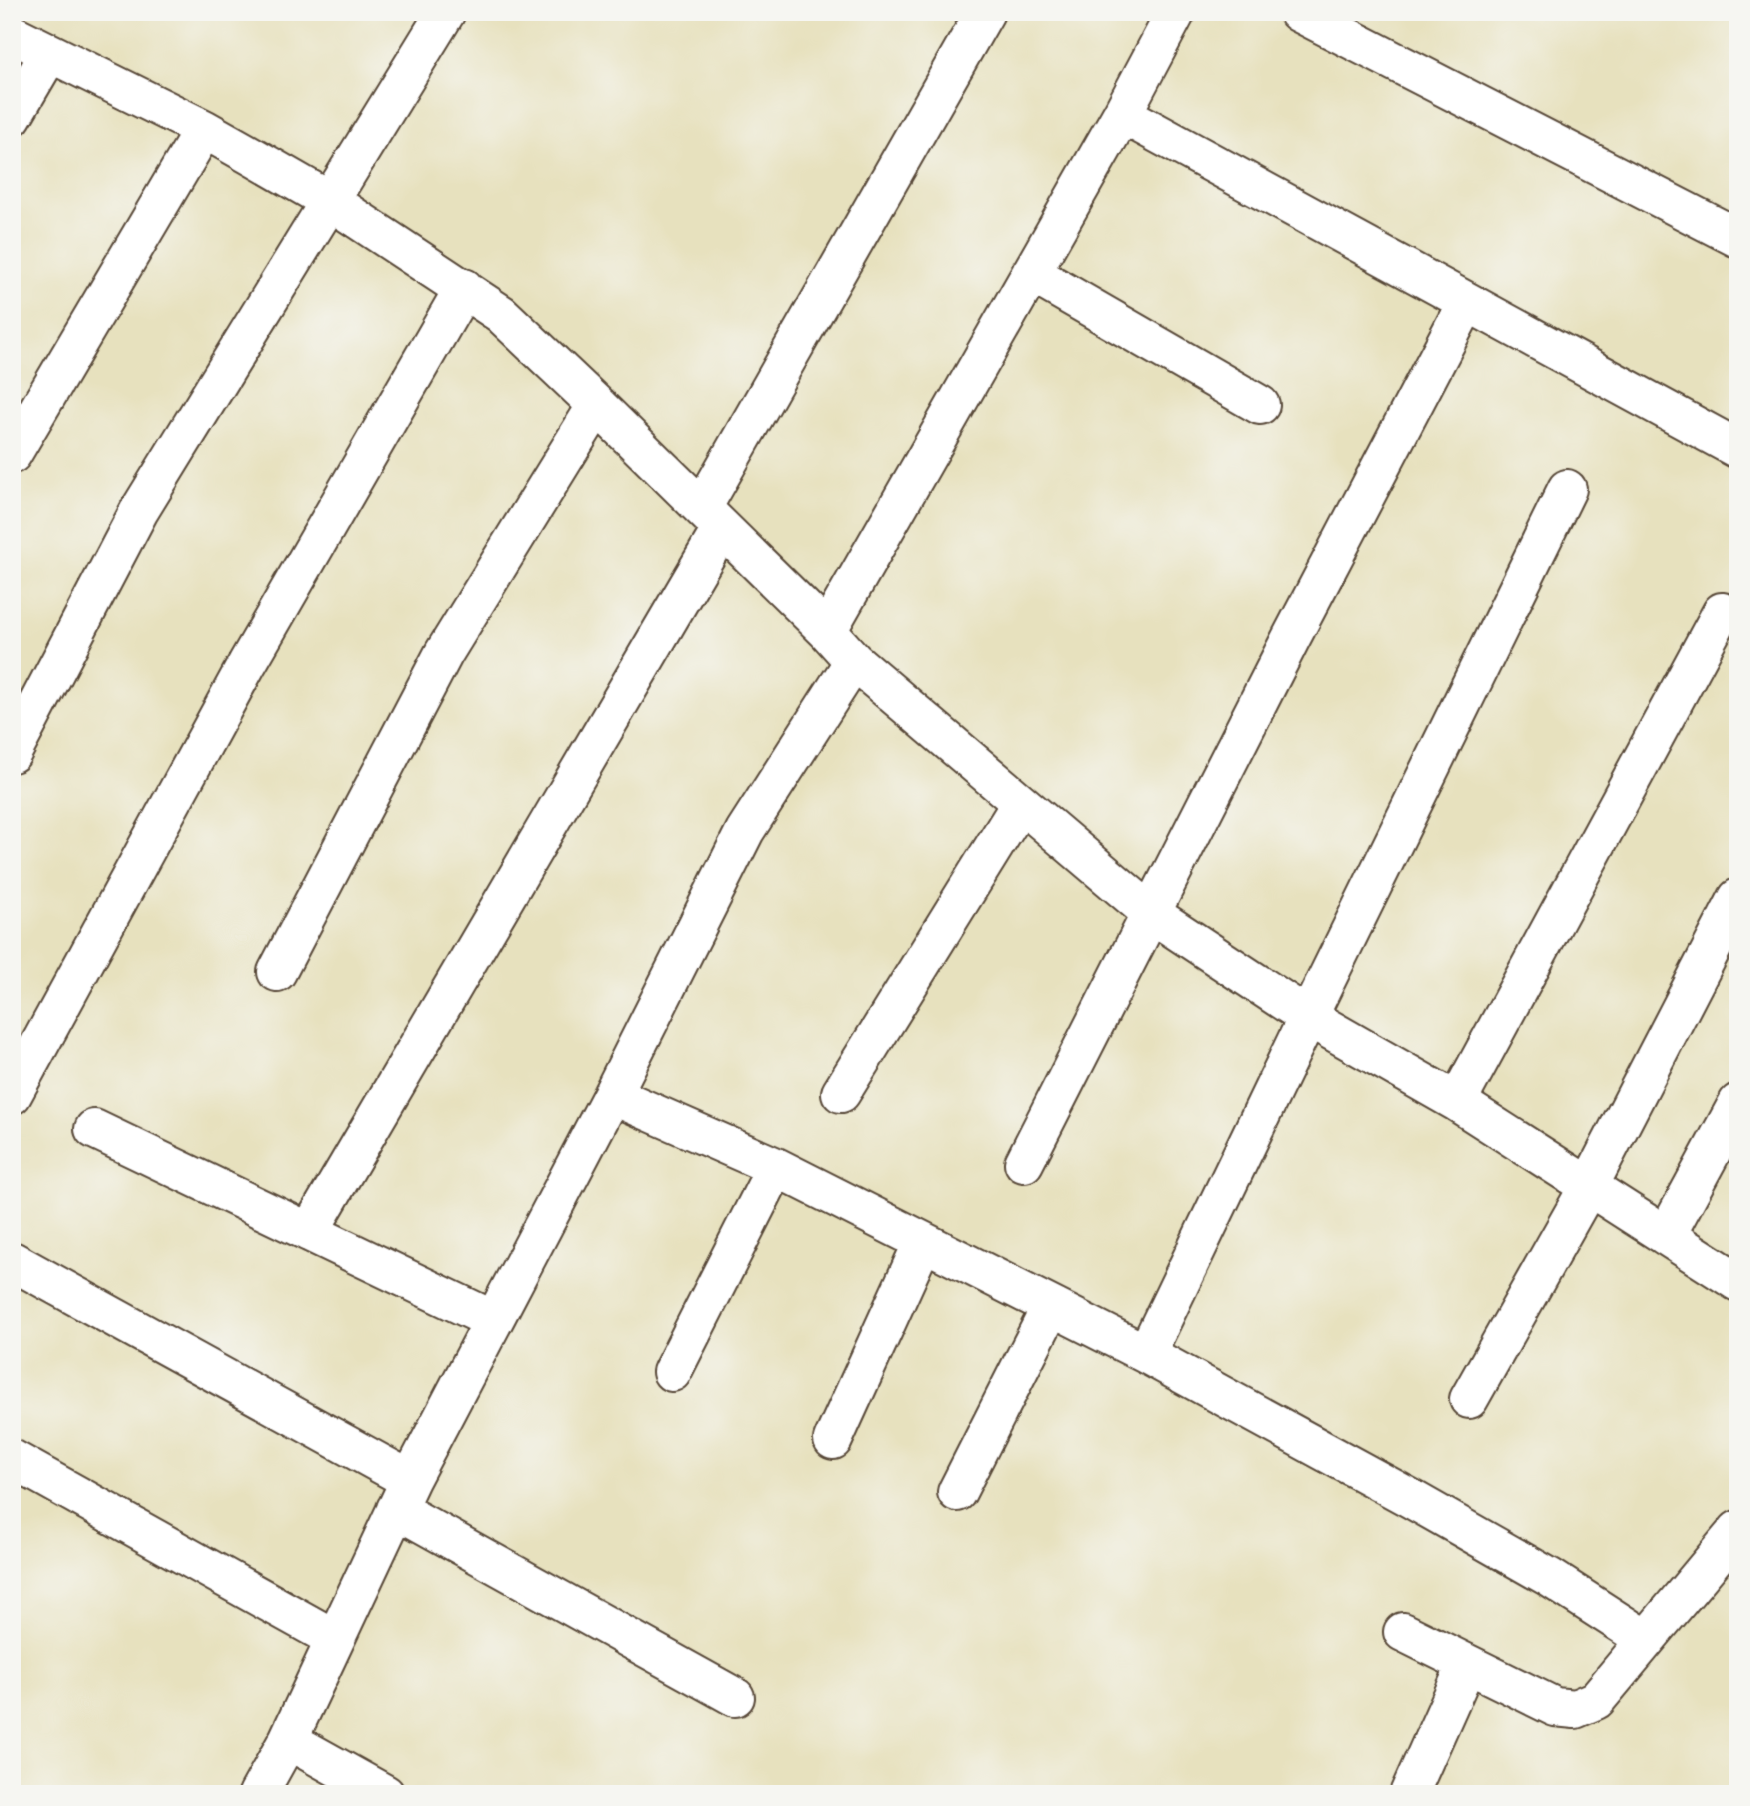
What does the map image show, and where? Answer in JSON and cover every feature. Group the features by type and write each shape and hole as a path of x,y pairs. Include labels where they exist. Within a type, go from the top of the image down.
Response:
{"street":[{"path":"12,753 139,511 446,12"},
{"path":"309,1232 712,518 985,12"},
{"path":"827,631 1122,114 1176,12"},
{"path":"1298,12 1738,237"},
{"path":"12,34 204,129 330,201 501,314 827,631 854,661 1152,914 1308,1017 1457,1102 1738,1282"},
{"path":"12,117 49,54"},
{"path":"1122,114 1738,449"},
{"path":"12,454 204,129"},
{"path":"1031,273 1260,405"},
{"path":"12,1095 247,664 464,288"},
{"path":"1024,1163 1290,639 1468,302"},
{"path":"277,972 444,653 597,405"},
{"path":"1146,1354 1567,489"},
{"path":"1457,1102 1721,612"},
{"path":"258,1794 288,1740 403,1495 612,1095 745,831 854,661"},
{"path":"841,1093 1021,803"},
{"path":"1469,1399 1589,1186 1738,898"},
{"path":"612,1095 776,1167 1146,1354 1526,1564 1645,1639"},
{"path":"1666,1236 1738,1103"},
{"path":"94,1129 493,1320"},
{"path":"672,1372 776,1167"},
{"path":"833,1440 923,1242"},
{"path":"12,1261 735,1697"},
{"path":"957,1492 1051,1307"},
{"path":"12,1459 335,1639"},
{"path":"1402,1632 1555,1707 1575,1709 1596,1700 1738,1530"},
{"path":"1409,1794 1467,1664"},
{"path":"288,1740 385,1794"}]}
